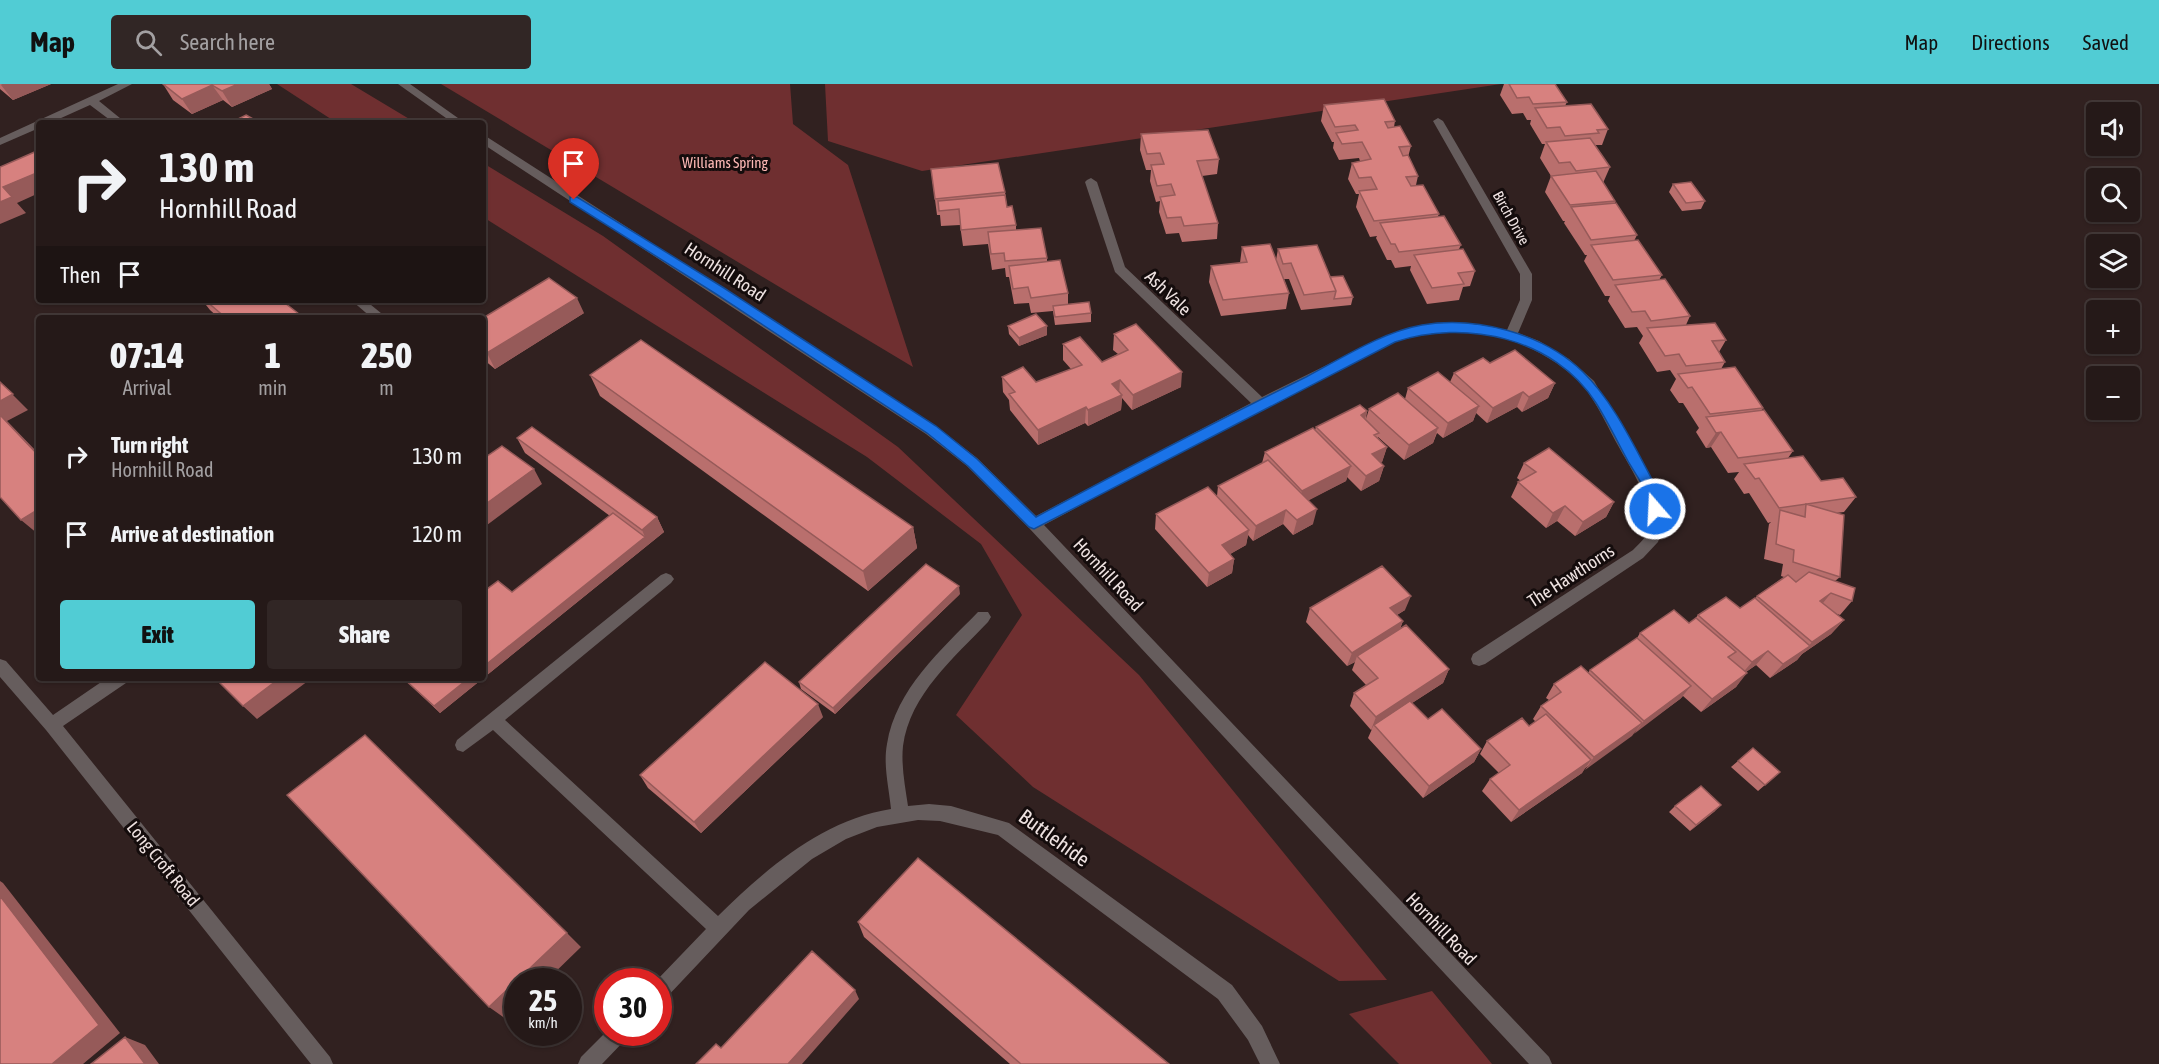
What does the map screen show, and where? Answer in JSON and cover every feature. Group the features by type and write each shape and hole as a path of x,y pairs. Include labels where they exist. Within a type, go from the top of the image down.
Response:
{"street":[{"path":"48,120 127,84"},
{"path":"402,84 456,120"},
{"path":"91,100 117,120"},
{"name":"Birch Drive","path":"1438,121 1526,274 1526,300 1511,335"},
{"path":"0,142 36,126"},
{"name":"Hornhill Road","path":"486,141 931,430 972,462 1034,524 1542,1064"},
{"name":"Ash Vale","path":"1091,182 1119,269 1260,404"},
{"path":"361,303 377,315"},
{"name":"The Hawthorns","path":"1034,524 1260,404 1407,333 1463,327 1511,335 1547,351 1589,384 1653,494 1656,527 1653,538 1638,554 1479,659"},
{"path":"463,745 493,718 666,579"},
{"path":"900,815 895,746 907,706 929,674 983,617"},
{"name":"Long Croft Road","path":"0,666 52,725 323,1064"},
{"path":"52,725 116,681"},
{"path":"493,718 720,930"},
{"name":"Buttlehide","path":"672,978 761,889 805,851 846,828 885,816 920,812 964,817 1003,829 1225,992 1255,1033 1270,1064"},
{"path":"588,1064 606,1046"}],"green space":[{"path":"277,84 351,84 411,120 332,120"},
{"name":"Williams Spring","path":"441,84 790,84 793,124 848,165 913,367"},
{"path":"825,84 1501,84 922,171 828,141"},
{"path":"486,165 603,236 898,447 1139,675 1387,980 1339,981 1033,787 956,715 1022,615 981,544 867,457 486,219"},
{"path":"1432,991 1492,1064 1399,1064 1349,1014"}],"building":[{"path":"163,84 238,84 222,91 212,85 182,99"},
{"path":"1509,84 1555,84 1567,102 1533,104 1529,97 1517,98"},
{"path":"1384,99 1395,121 1385,122 1388,128 1400,126 1411,146 1399,147 1403,156 1408,155 1418,176 1406,177 1411,186 1423,185 1439,214 1374,221 1359,191 1377,189 1371,177 1359,178 1352,163 1371,159 1362,142 1342,144 1336,133 1358,130 1355,125 1335,127 1324,105"},
{"path":"1591,104 1608,129 1597,130 1599,133 1565,136 1560,127 1547,128 1535,108"},
{"path":"246,115 255,120 236,120"},
{"path":"1208,130 1219,159 1197,161 1218,223 1184,226 1181,217 1167,218 1160,197 1175,195 1171,184 1157,186 1151,165 1164,164 1160,153 1147,154 1141,134"},
{"path":"1590,138 1610,167 1576,171 1570,162 1559,163 1546,142"},
{"path":"36,151 36,173 3,187 12,197 0,202 0,167"},
{"path":"998,163 1005,192 935,199 931,169"},
{"path":"1596,171 1615,201 1570,205 1551,176"},
{"path":"1691,182 1705,201 1686,203 1673,184"},
{"path":"1005,195 1007,207 1012,206 1016,225 961,230 959,209 939,211 938,201"},
{"path":"1616,203 1637,235 1591,240 1571,207"},
{"path":"1444,216 1461,245 1399,252 1395,244 1391,244 1380,223"},
{"path":"1041,228 1047,258 1005,261 1004,253 991,254 988,232"},
{"path":"1638,240 1662,275 1613,280 1591,245"},
{"path":"1270,244 1289,293 1223,300 1211,266 1247,262 1242,247"},
{"path":"1317,245 1336,291 1304,295 1291,263 1283,264 1278,249"},
{"path":"1463,249 1475,271 1458,273 1464,284 1432,288 1414,255"},
{"path":"1060,260 1068,293 1031,298 1028,287 1013,289 1009,266"},
{"path":"1343,276 1353,297 1334,299 1336,291 1330,277"},
{"path":"549,278 577,298 487,353 486,316"},
{"path":"1665,279 1690,316 1651,321 1645,311 1632,312 1615,285"},
{"path":"1089,302 1091,313 1055,317 1053,306"},
{"path":"208,303 285,303 300,315 222,315"},
{"path":"1036,314 1047,326 1019,338 1008,326"},
{"path":"1715,323 1726,340 1712,341 1725,362 1686,366 1679,354 1665,356 1647,328"},
{"path":"1136,324 1182,372 1133,395 1120,380 1112,384 1122,395 1088,410 1086,407 1038,430 1009,394 1015,392 1002,377 1023,367 1036,382 1082,365 1063,344 1080,337 1102,362 1128,350 1114,334"},
{"path":"641,340 913,527 863,571 590,375"},
{"path":"1515,350 1555,383 1529,397 1523,392 1493,408 1454,373 1483,358 1490,363"},
{"path":"1735,367 1763,408 1710,414 1692,387 1688,388 1678,374"},
{"path":"1438,372 1479,406 1448,423 1408,388"},
{"path":"0,382 13,394 0,401"},
{"path":"1398,393 1438,428 1409,445 1369,409"},
{"path":"1360,405 1367,411 1361,415 1379,433 1374,435 1387,447 1372,454 1384,466 1366,476 1316,427"},
{"path":"1764,410 1793,451 1738,458 1721,432 1716,433 1706,417"},
{"path":"0,415 36,453 36,511 21,520 0,497"},
{"path":"532,427 657,517 642,530 517,438"},
{"path":"1313,428 1351,466 1302,491 1265,452"},
{"path":"502,446 534,469 486,504 486,457"},
{"path":"1549,448 1614,502 1583,522 1565,506 1553,513 1518,482 1536,472 1524,463"},
{"path":"1803,456 1821,481 1843,478 1856,497 1779,508 1759,478 1755,479 1744,464"},
{"path":"1268,460 1317,509 1297,520 1286,510 1256,526 1218,486"},
{"path":"1208,487 1249,530 1222,545 1234,559 1209,573 1156,514"},
{"path":"1806,504 1844,515 1840,577 1793,562 1794,550 1776,544 1780,510 1805,517"},
{"path":"613,513 645,537 486,665 486,590 498,581 512,592"},
{"path":"926,564 959,586 833,708 799,682"},
{"path":"1382,566 1411,596 1390,608 1403,621 1352,653 1310,608"},
{"path":"1809,572 1855,588 1852,601 1831,593 1820,601 1844,620 1812,642 1757,596 1788,575 1796,582"},
{"path":"1726,597 1740,608 1755,598 1810,646 1783,664 1768,651 1752,662 1698,615"},
{"path":"1674,610 1689,623 1696,618 1736,652 1728,657 1747,673 1712,699 1640,633"},
{"path":"1406,625 1449,669 1376,717 1354,693 1378,678 1357,656"},
{"path":"1637,638 1691,686 1644,721 1590,670"},
{"path":"765,662 818,704 694,822 640,775"},
{"path":"1581,666 1642,723 1594,757 1541,706 1561,692 1554,684"},
{"path":"218,681 276,681 243,706"},
{"path":"406,681 465,681 434,706"},
{"path":"1410,701 1428,719 1442,709 1481,749 1429,786 1374,725"},
{"path":"1546,714 1591,760 1519,810 1490,779 1510,765 1487,741 1522,718 1529,726"},
{"path":"365,735 567,933 530,968 504,968 504,993 489,1007 287,795"},
{"path":"1753,748 1780,772 1765,785 1738,761"},
{"path":"1701,786 1721,805 1696,825 1675,806"},
{"path":"918,858 1169,1064 1021,1064 858,922"},
{"path":"0,896 99,1025 52,1064 0,1064"},
{"path":"812,951 855,990 788,1064 696,1064 716,1044 721,1048"},
{"path":"125,1037 145,1064 91,1064"}],"route":[{"path":"574,200 720,291 931,430 972,462 1034,524 1241,414 1391,339 1422,329 1442,327 1463,327 1511,335 1547,351 1577,373 1599,398 1653,494 1655,509"}]}
